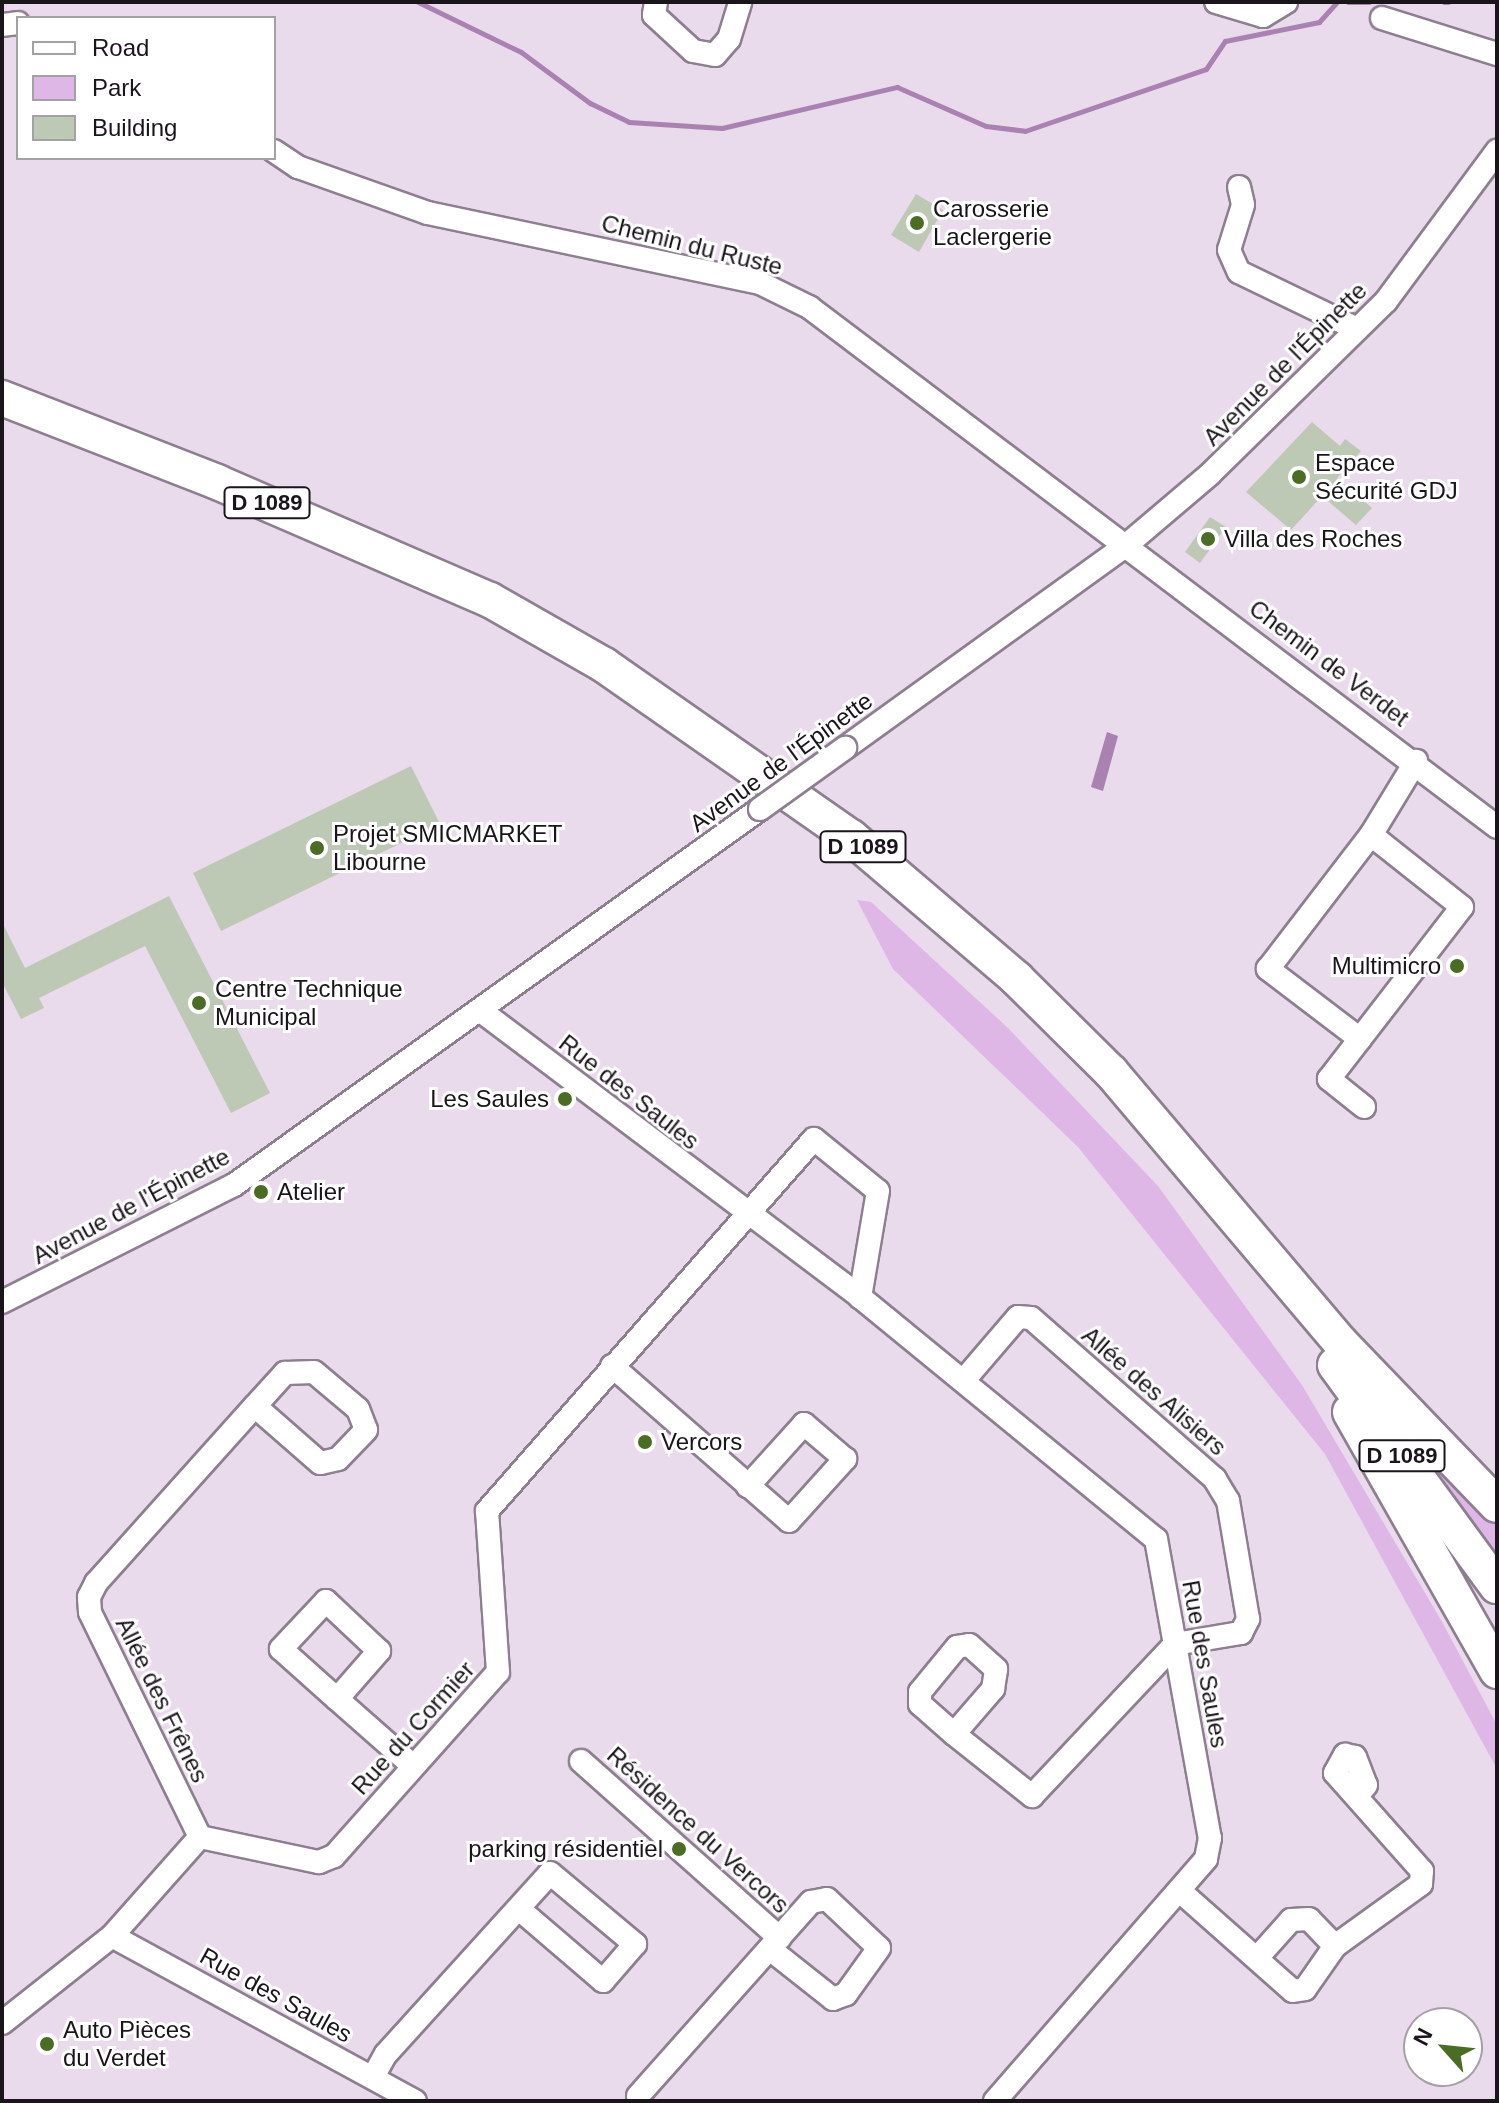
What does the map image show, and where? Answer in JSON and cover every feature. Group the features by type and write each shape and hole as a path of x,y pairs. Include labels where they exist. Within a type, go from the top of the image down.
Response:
{"highway":[{"name":"D 1089","path":"2,392 42,412"},
{"name":"D 1089","path":"2,398 378,549 490,600 604,665 851,837 1017,979 1111,1072 1182,1159 1497,1586"},
{"path":"1182,1159 1340,1342 1497,1505"},
{"path":"1307,1326 1385,1482 1497,1671"}],"street":[{"path":"656,2 654,15 693,51 715,55 729,39 740,2"},
{"path":"1216,2 1263,16 1286,2"},
{"path":"1382,18 1497,54"},
{"name":"Avenue de l'Épinette","path":"2,1302 234,1185 481,1011 1129,543 1210,474 1386,301 1497,151"},
{"name":"Chemin du Ruste","path":"276,152 298,167 428,213 778,290 842,329 1129,543"},
{"path":"1239,187 1243,205 1229,250 1239,272 1357,329"},
{"name":"Chemin de Verdet","path":"1129,543 1416,761 1497,827"},
{"path":"1360,1039 1268,969 1371,835 1416,761"},
{"path":"1364,1107 1329,1079 1462,907 1371,835"},
{"name":"Rue des Saules","path":"481,1011 745,1215 860,1297 1152,1534 1210,1838 1206,1859 1181,1892 995,2101"},
{"path":"745,1215 814,1139 878,1191 860,1297"},
{"name":"Rue du Cormier","path":"200,1837 319,1862 334,1856 498,1672 487,1511 745,1215"},
{"name":"Allée des Alisiers","path":"964,1380 1018,1317 1031,1318 1215,1479 1228,1501 1248,1619 1241,1633 1175,1644"},
{"path":"612,1366 748,1486"},
{"name":"Allée des Frênes","path":"200,1837 90,1612 89,1597 255,1406 285,1373 314,1372 358,1409 366,1430 338,1459 320,1463 255,1406"},
{"path":"337,1699 379,1651 326,1601 281,1649 337,1699 413,1766"},
{"path":"954,1734 1032,1796 1175,1644"},
{"name":"Résidence du Vercors","path":"581,1761 833,1999 846,1994 879,1948 820,1897 775,1944"},
{"path":"1181,1892 1299,1992 1335,1946 1421,1884 1422,1871 1358,1795"},
{"path":"2,2023 112,1936 200,1837"},
{"path":"373,2077 386,2054 550,1873 635,1944 603,1981 519,1909"},
{"path":"1257,1958 1291,1920 1309,1919 1335,1946"},
{"name":"Rue des Saules","path":"112,1936 415,2101"},
{"path":"640,2099 775,1944"}],"green space":[{"path":"857,900 871,902 1008,1028 1158,1186 1302,1385 1441,1620 1497,1725 1497,1769 1325,1454 1078,1147 893,969"},
{"path":"1442,1470 1497,1514 1497,1558 1432,1480"}],"shaded area":[{"path":"1107,732 1118,736 1103,791 1091,787"}],"building":[{"name":"Carosserie Laclergerie","path":"916,194 943,210 919,252 891,235"},
{"name":"Espace Sécurité GDJ","path":"1312,422 1340,446 1345,439 1361,451 1337,478 1372,508 1356,525 1322,496 1291,530 1246,492"},
{"name":"Villa des Roches","path":"1210,517 1226,527 1200,563 1185,552"},
{"name":"Projet SMICMARKET Libourne","path":"411,766 440,824 221,931 193,873"},
{"name":"Centre Technique Municipal","path":"169,896 270,1093 231,1113 145,946 39,998 44,1008 21,1019 2,982 2,922 25,968"}],"waterway":[{"path":"418,2 521,52 590,103 629,122 722,128 897,87 986,126 1025,131 1206,69 1225,41 1319,22 1337,2"},
{"path":"1348,2 1369,2"}],"place":[{"name":"Carosserie Laclergerie","path":"917,223"},
{"name":"Espace Sécurité GDJ","path":"1299,477"},
{"name":"Villa des Roches","path":"1208,539"},
{"name":"Projet SMICMARKET Libourne","path":"317,848"},
{"name":"Multimicro","path":"1457,966"},
{"name":"Centre Technique Municipal","path":"199,1003"},
{"name":"Les Saules","path":"565,1099"},
{"name":"Atelier","path":"261,1192"},
{"name":"Vercors","path":"645,1442"},
{"name":"parking résidentiel","path":"679,1849"},
{"name":"Auto Pièces du Verdet","path":"47,2044"}]}
